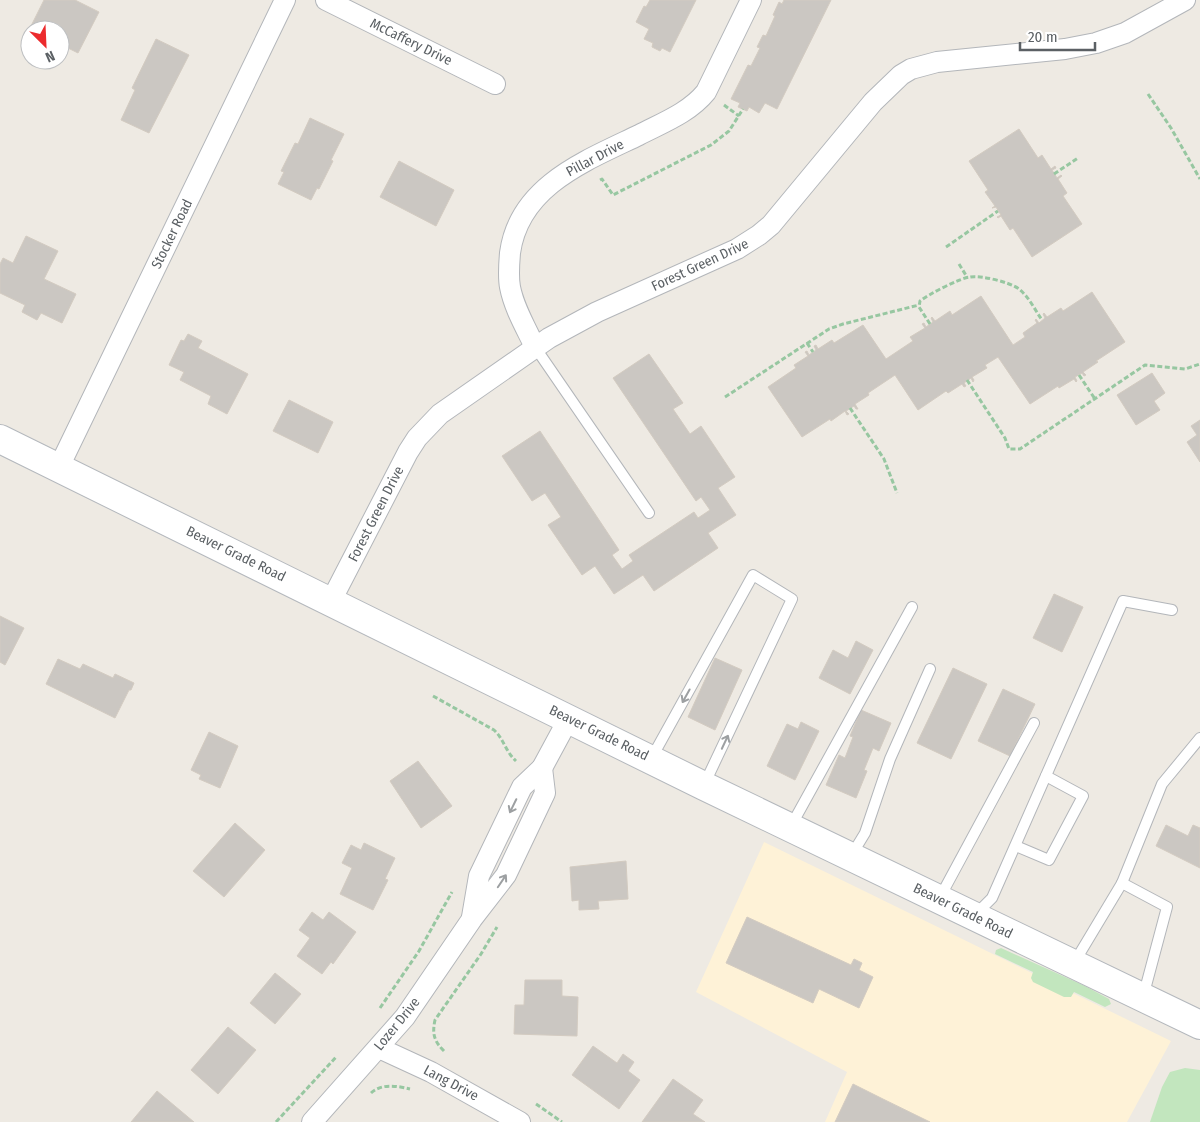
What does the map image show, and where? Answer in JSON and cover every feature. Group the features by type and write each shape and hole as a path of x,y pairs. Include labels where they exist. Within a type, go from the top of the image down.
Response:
{"main road":[{"name":"Beaver Grade Road","path":"0,439 704,786 1200,1025"}],"street":[{"name":"Stocker Road","path":"59,467 285,0"},
{"name":"McCaffery Drive","path":"326,0 495,84"},
{"name":"Pillar Drive","path":"535,347 519,315 510,288 508,269 512,242 521,218 534,199 551,183 572,169 697,103 706,92 751,0"},
{"name":"Forest Green Drive","path":"331,601 400,467 417,438 434,420 452,405 535,347 582,319 737,249 760,236 785,210 874,102 901,75 911,69 937,62 1065,49 1096,43 1125,33 1185,0"},
{"name":"Lozer Drive","path":"312,1122 379,1048 422,994 472,919 479,876 522,787 542,768 569,718"},
{"name":"Lang Drive","path":"379,1048 431,1072 520,1122"}],"lane":[{"path":"535,347 649,513"},
{"path":"651,759 753,575 792,599 704,786"},
{"path":"973,916 992,898 1123,601 1172,610"},
{"path":"790,827 912,607"},
{"path":"850,856 865,834 890,759 930,669"},
{"path":"939,900 1034,723"},
{"path":"1073,964 1122,883 1162,784 1200,738"},
{"path":"1016,846 1049,860 1082,796 1046,776"},
{"path":"1122,883 1167,907 1143,998"}],"path":[{"path":"1148,94 1171,128 1200,179"},
{"path":"594,183 602,179 613,195 711,145 730,131 743,109"},
{"path":"1054,174 1078,158"},
{"path":"946,247 998,211"},
{"path":"958,264 967,277"},
{"path":"725,396 837,326 919,305 923,299 967,277 982,278 1015,286 1024,294 1042,320"},
{"path":"919,305 930,324"},
{"path":"807,343 813,352"},
{"path":"967,380 1005,438 1009,449 1020,449 1145,365 1176,370 1200,364"},
{"path":"1078,375 1094,399"},
{"path":"850,408 880,453 897,493"},
{"path":"433,696 494,730 507,753 516,761"},
{"path":"369,1094 381,1087 395,1086 412,1090"}],"shaded area":[{"path":"764,842 1171,1041 1127,1122 825,1122 847,1072 696,992"}],"green space":[{"path":"1001,948 1085,986 1109,999 1111,1004 1105,1007 1074,992 1071,997 1064,997 1033,982 1031,978 1033,972 995,954 996,950"},
{"path":"1185,1068 1200,1070 1200,1122 1150,1122 1162,1087 1170,1072"}],"building":[{"path":"44,0 75,0 99,12 78,53 70,49 70,20 34,20"},
{"path":"650,0 696,0 670,52 662,48 660,51 652,47 653,43 644,39 649,29 636,22 644,6 646,7"},
{"path":"784,0 831,0 777,109 765,103 759,113 749,107 747,111 738,107 740,103 731,99 748,65 751,66 760,48 757,47 763,35 766,36 779,2 782,4"},
{"path":"156,39 189,55 149,133 121,120 135,90 132,88"},
{"path":"310,118 344,134 319,189 317,188 311,200 278,184 284,172 281,171 295,143 298,144"},
{"path":"1019,129 1038,158 1042,155 1051,169 1055,166 1056,168 1052,170 1057,178 1062,176 1058,179 1067,193 1063,196 1082,224 1032,257 1013,228 1010,230 1001,216 997,217 1001,215 996,207 992,208 995,206 985,192 988,190 969,161"},
{"path":"399,161 454,190 436,226 380,197"},
{"path":"26,236 58,251 44,279 76,294 62,323 41,313 37,320 22,312 25,305 0,293 0,264 3,258 13,263"},
{"path":"1092,292 1125,342 1083,372 1086,375 1084,376 1082,373 1075,377 1076,382 1074,379 1059,388 1058,386 1030,404 998,357 985,365 987,368 972,377 973,382 971,378 964,383 966,386 964,387 962,384 948,393 946,391 918,410 895,375 855,404 858,409 854,406 846,411 849,414 847,415 845,411 802,437 768,387 796,368 794,365 808,356 805,352 807,351 809,355 816,350 814,346 816,345 818,349 832,340 834,343 863,325 886,359 913,341 910,337 925,328 922,324 924,323 926,327 933,322 932,317 935,321 950,311 952,315 981,296 1013,345 1025,337 1023,333 1037,323 1036,319 1039,323 1045,318 1044,313 1047,317 1061,308 1063,311"},
{"path":"188,334 202,341 198,348 248,374 227,414 208,404 211,396 180,380 184,372 169,365 181,340 184,341"},
{"path":"649,354 683,403 673,409 690,434 701,426 735,477 718,488 736,515 708,533 718,548 654,591 643,575 614,594 595,566 582,575 548,525 561,517 545,493 532,501 502,456 540,431 619,550 612,555 622,569 633,561 629,555 694,512 698,518 710,510 701,497 696,501 613,378"},
{"path":"1152,373 1165,393 1154,401 1160,410 1136,425 1117,395"},
{"path":"289,400 333,422 318,453 273,431"},
{"path":"1200,420 1200,462 1187,442 1197,435 1191,426"},
{"path":"1054,594 1083,607 1062,652 1033,638"},
{"path":"0,616 24,628 5,665 0,662"},
{"path":"856,641 873,650 850,694 819,678 833,650 848,658"},
{"path":"715,658 742,670 715,730 688,717"},
{"path":"58,659 80,669 83,664 113,678 115,674 134,683 115,718 46,684"},
{"path":"953,668 987,684 951,759 917,743"},
{"path":"1003,689 1035,704 1010,756 978,741"},
{"path":"861,710 891,723 879,751 873,748 864,770 867,771 856,798 826,785 839,755 845,758 853,737 850,736"},
{"path":"801,722 819,731 795,780 767,766 787,724 798,729"},
{"path":"209,732 238,746 220,788 199,779 201,775 191,770"},
{"path":"418,761 452,806 421,828 390,781"},
{"path":"235,823 265,850 224,897 193,871"},
{"path":"1166,825 1188,836 1193,825 1200,828 1200,868 1156,846"},
{"path":"364,843 395,858 385,879 388,880 373,910 340,894 352,868 342,863 351,845 361,850"},
{"path":"626,861 628,899 598,901 599,909 579,910 579,900 572,901 570,867"},
{"path":"312,912 323,920 329,912 356,932 333,964 331,962 322,974 297,956 310,938 299,930"},
{"path":"747,917 851,965 854,959 862,963 859,970 873,977 859,1008 819,989 813,1003 726,963"},
{"path":"275,973 301,994 275,1024 250,1003"},
{"path":"525,980 562,980 562,996 578,997 577,1036 514,1034 515,1005 524,1005"},
{"path":"228,1027 256,1050 218,1094 191,1070"},
{"path":"593,1046 617,1063 623,1054 634,1062 628,1071 640,1080 619,1109 572,1075"},
{"path":"673,1079 703,1100 693,1114 705,1122 642,1122"},
{"path":"853,1084 883,1099 930,1122 835,1122"},
{"path":"157,1091 194,1122 131,1122"}]}
